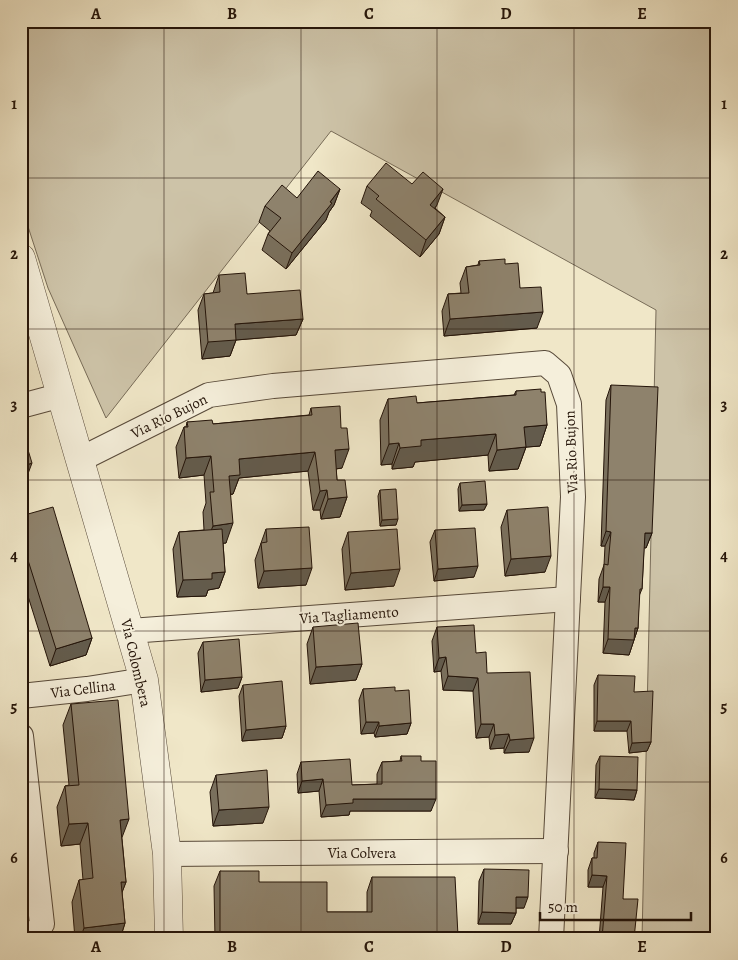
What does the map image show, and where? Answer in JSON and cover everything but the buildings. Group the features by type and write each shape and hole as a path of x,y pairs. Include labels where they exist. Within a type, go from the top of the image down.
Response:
{"street":[{"name":"Via Colombera","path":"21,258 144,680 167,854 169,939"},
{"name":"Via Rio Bujon","path":"81,459 209,395 274,386 545,363 559,375 569,404 573,497 551,939"},
{"path":"21,406 62,395"},
{"name":"Via Tagliamento","path":"130,631 568,599"},
{"name":"Via Cellina","path":"21,696 87,689 144,680"},
{"path":"21,736 42,924 31,939"},
{"name":"Via Colvera","path":"167,854 556,851"}],"shaded area":[{"path":"21,21 717,21 717,939 642,939 656,310 331,131 106,418 48,288 21,205"}]}
